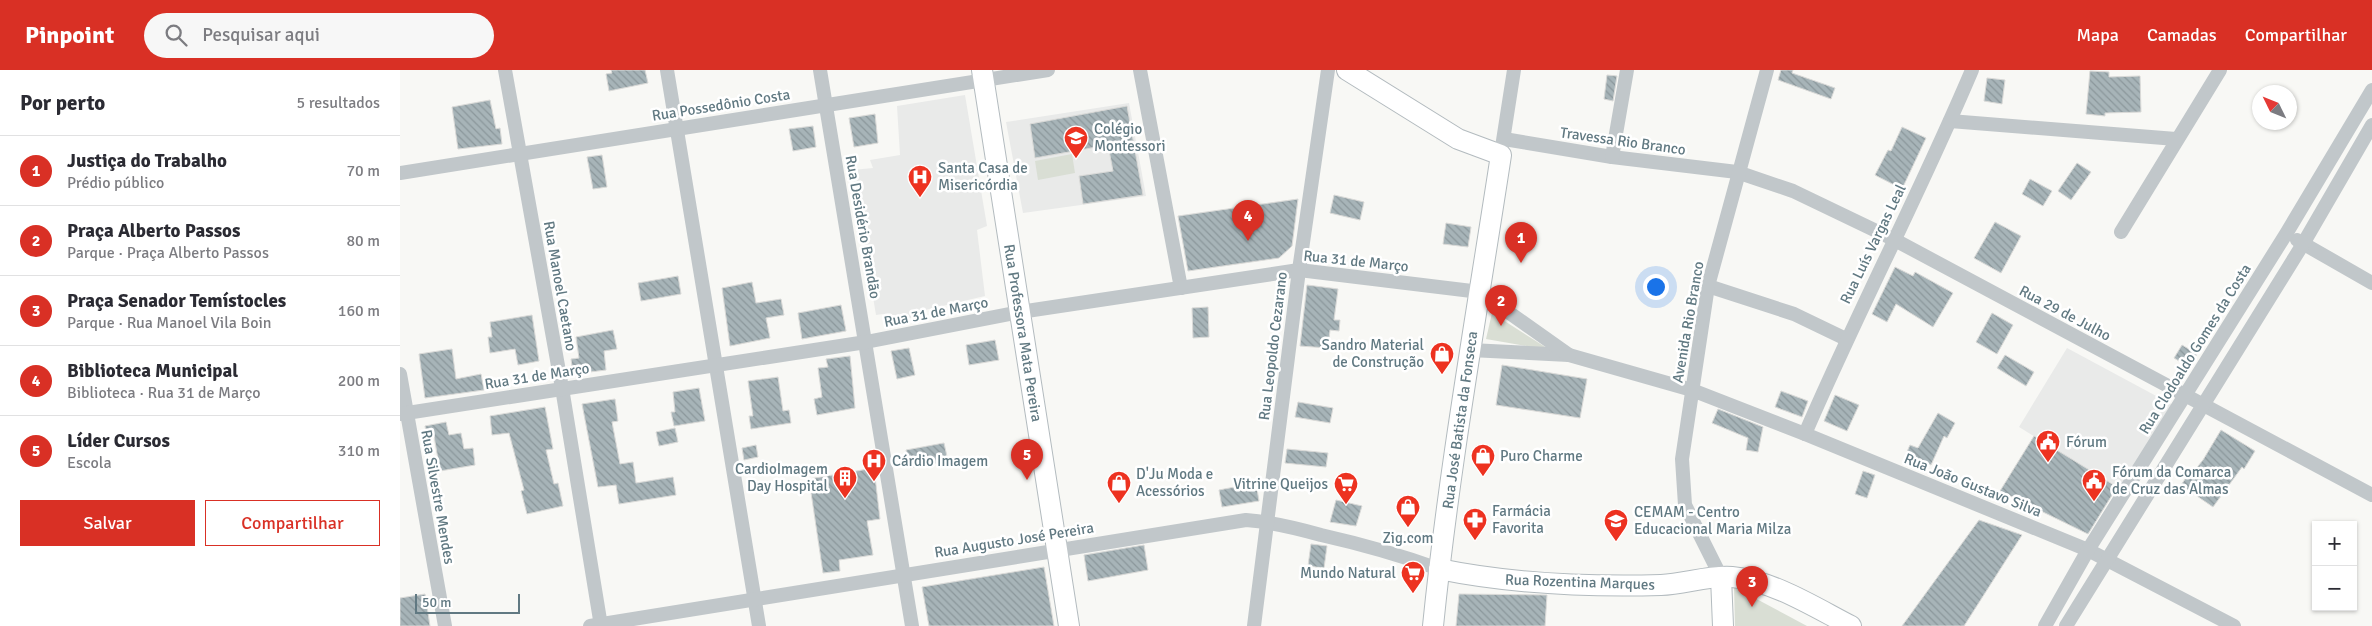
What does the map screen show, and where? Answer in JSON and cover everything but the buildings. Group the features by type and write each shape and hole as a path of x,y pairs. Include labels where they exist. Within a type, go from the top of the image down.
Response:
{"street":[{"name":"Rua Manoel Caetano","path":"505,70 562,388 597,625"},
{"path":"667,70 759,626"},
{"name":"Rua Desidério Brandão","path":"820,70 866,342 902,575 912,626"},
{"name":"Rua Possedônio Costa","path":"400,173 520,152 826,105 983,75 1048,70"},
{"path":"1140,70 1181,288"},
{"name":"Rua Leopoldo Cezarano","path":"1254,626 1299,270 1328,70"},
{"path":"1347,70 1458,139 1502,147 1514,70"},
{"path":"1612,157 1627,70"},
{"name":"Avenida Rio Branco","path":"1721,577 1685,505 1682,459 1708,286 1767,70"},
{"name":"Rua Luís Vargas Leal","path":"1805,434 1846,339 1950,121 1972,70"},
{"path":"2121,232 2176,139 2220,70"},
{"name":"Rua Professora Mata Pereira","path":"983,75 1069,626"},
{"name":"Rua Clodoaldo Gomes da Costa","path":"2045,626 2088,550 2286,234 2372,90"},
{"path":"1950,121 2176,139"},
{"path":"2066,626 2109,560 2303,244 2372,125"},
{"name":"Travessa Rio Branco","path":"1502,147 1612,157 1738,172"},
{"name":"Rua José Batista da Fonseca","path":"1433,626 1439,569 1470,350 1502,147"},
{"name":"Rua 29 de Julho","path":"1738,172 1814,200 1893,239 2372,495"},
{"path":"2286,234 2372,283"},
{"name":"Rua 31 de Março","path":"403,414 866,342 1020,312 1299,270 1480,292"},
{"path":"1708,286 1794,314 1846,339"},
{"path":"1480,292 1569,356"},
{"path":"1470,350 1569,356"},
{"name":"Rua João Gustavo Silva","path":"1569,356 1692,390 1805,434 2088,550 2234,626"},
{"name":"Rua Silvestre Mendes","path":"400,374 403,414 444,626"},
{"name":"Rua Augusto José Pereira","path":"597,625 1228,521 1267,521 1404,556 1439,569"},
{"name":"Rua Rozentina Marques","path":"1439,569 1476,577 1564,584 1662,585 1721,577 1752,581 1788,594 1851,626"},
{"path":"1721,577 1723,626"}],"shaded area":[{"name":"Santa Casa de Misericórdia","path":"965,95 987,226 977,230 985,296 925,310 926,316 885,321 883,314 876,315 852,170 873,168 870,160 900,155 897,106"},
{"name":"Colégio Montessori","path":"1129,103 1146,196 1023,213 1006,122"},
{"path":"1072,154 1075,173 1038,180 1035,161"},
{"path":"1492,313 1550,350 1486,339"},
{"path":"2067,348 2173,405 2122,490 2019,427"},
{"path":"1734,587 1807,626 1735,626"}],"place":[{"name":"Colégio Montessori","path":"1076,159"},
{"name":"Santa Casa de Misericórdia","path":"920,198"},
{"name":"Biblioteca Municipal","path":"1248,241"},
{"name":"Justiça do Trabalho","path":"1521,263"},
{"name":"Praça Alberto Passos","path":"1501,326"},
{"name":"Sandro Material de Construção","path":"1442,375"},
{"name":"Fórum","path":"2048,463"},
{"name":"Puro Charme","path":"1483,477"},
{"name":"Líder Cursos","path":"1027,480"},
{"name":"Cárdio Imagem","path":"874,482"},
{"name":"CardioImagem Day Hospital","path":"845,499"},
{"name":"Fórum da Comarca de Cruz das Almas","path":"2094,502"},
{"name":"D'Ju Moda e Acessórios","path":"1119,504"},
{"name":"Vitrine Queijos","path":"1346,505"},
{"name":"Zig.com","path":"1408,528"},
{"name":"Farmácia Favorita","path":"1475,541"},
{"name":"CEMAM - Centro Educacional Maria Milza","path":"1616,542"},
{"name":"Mundo Natural","path":"1413,594"},
{"name":"Praça Senador Temístocles","path":"1752,607"}]}
